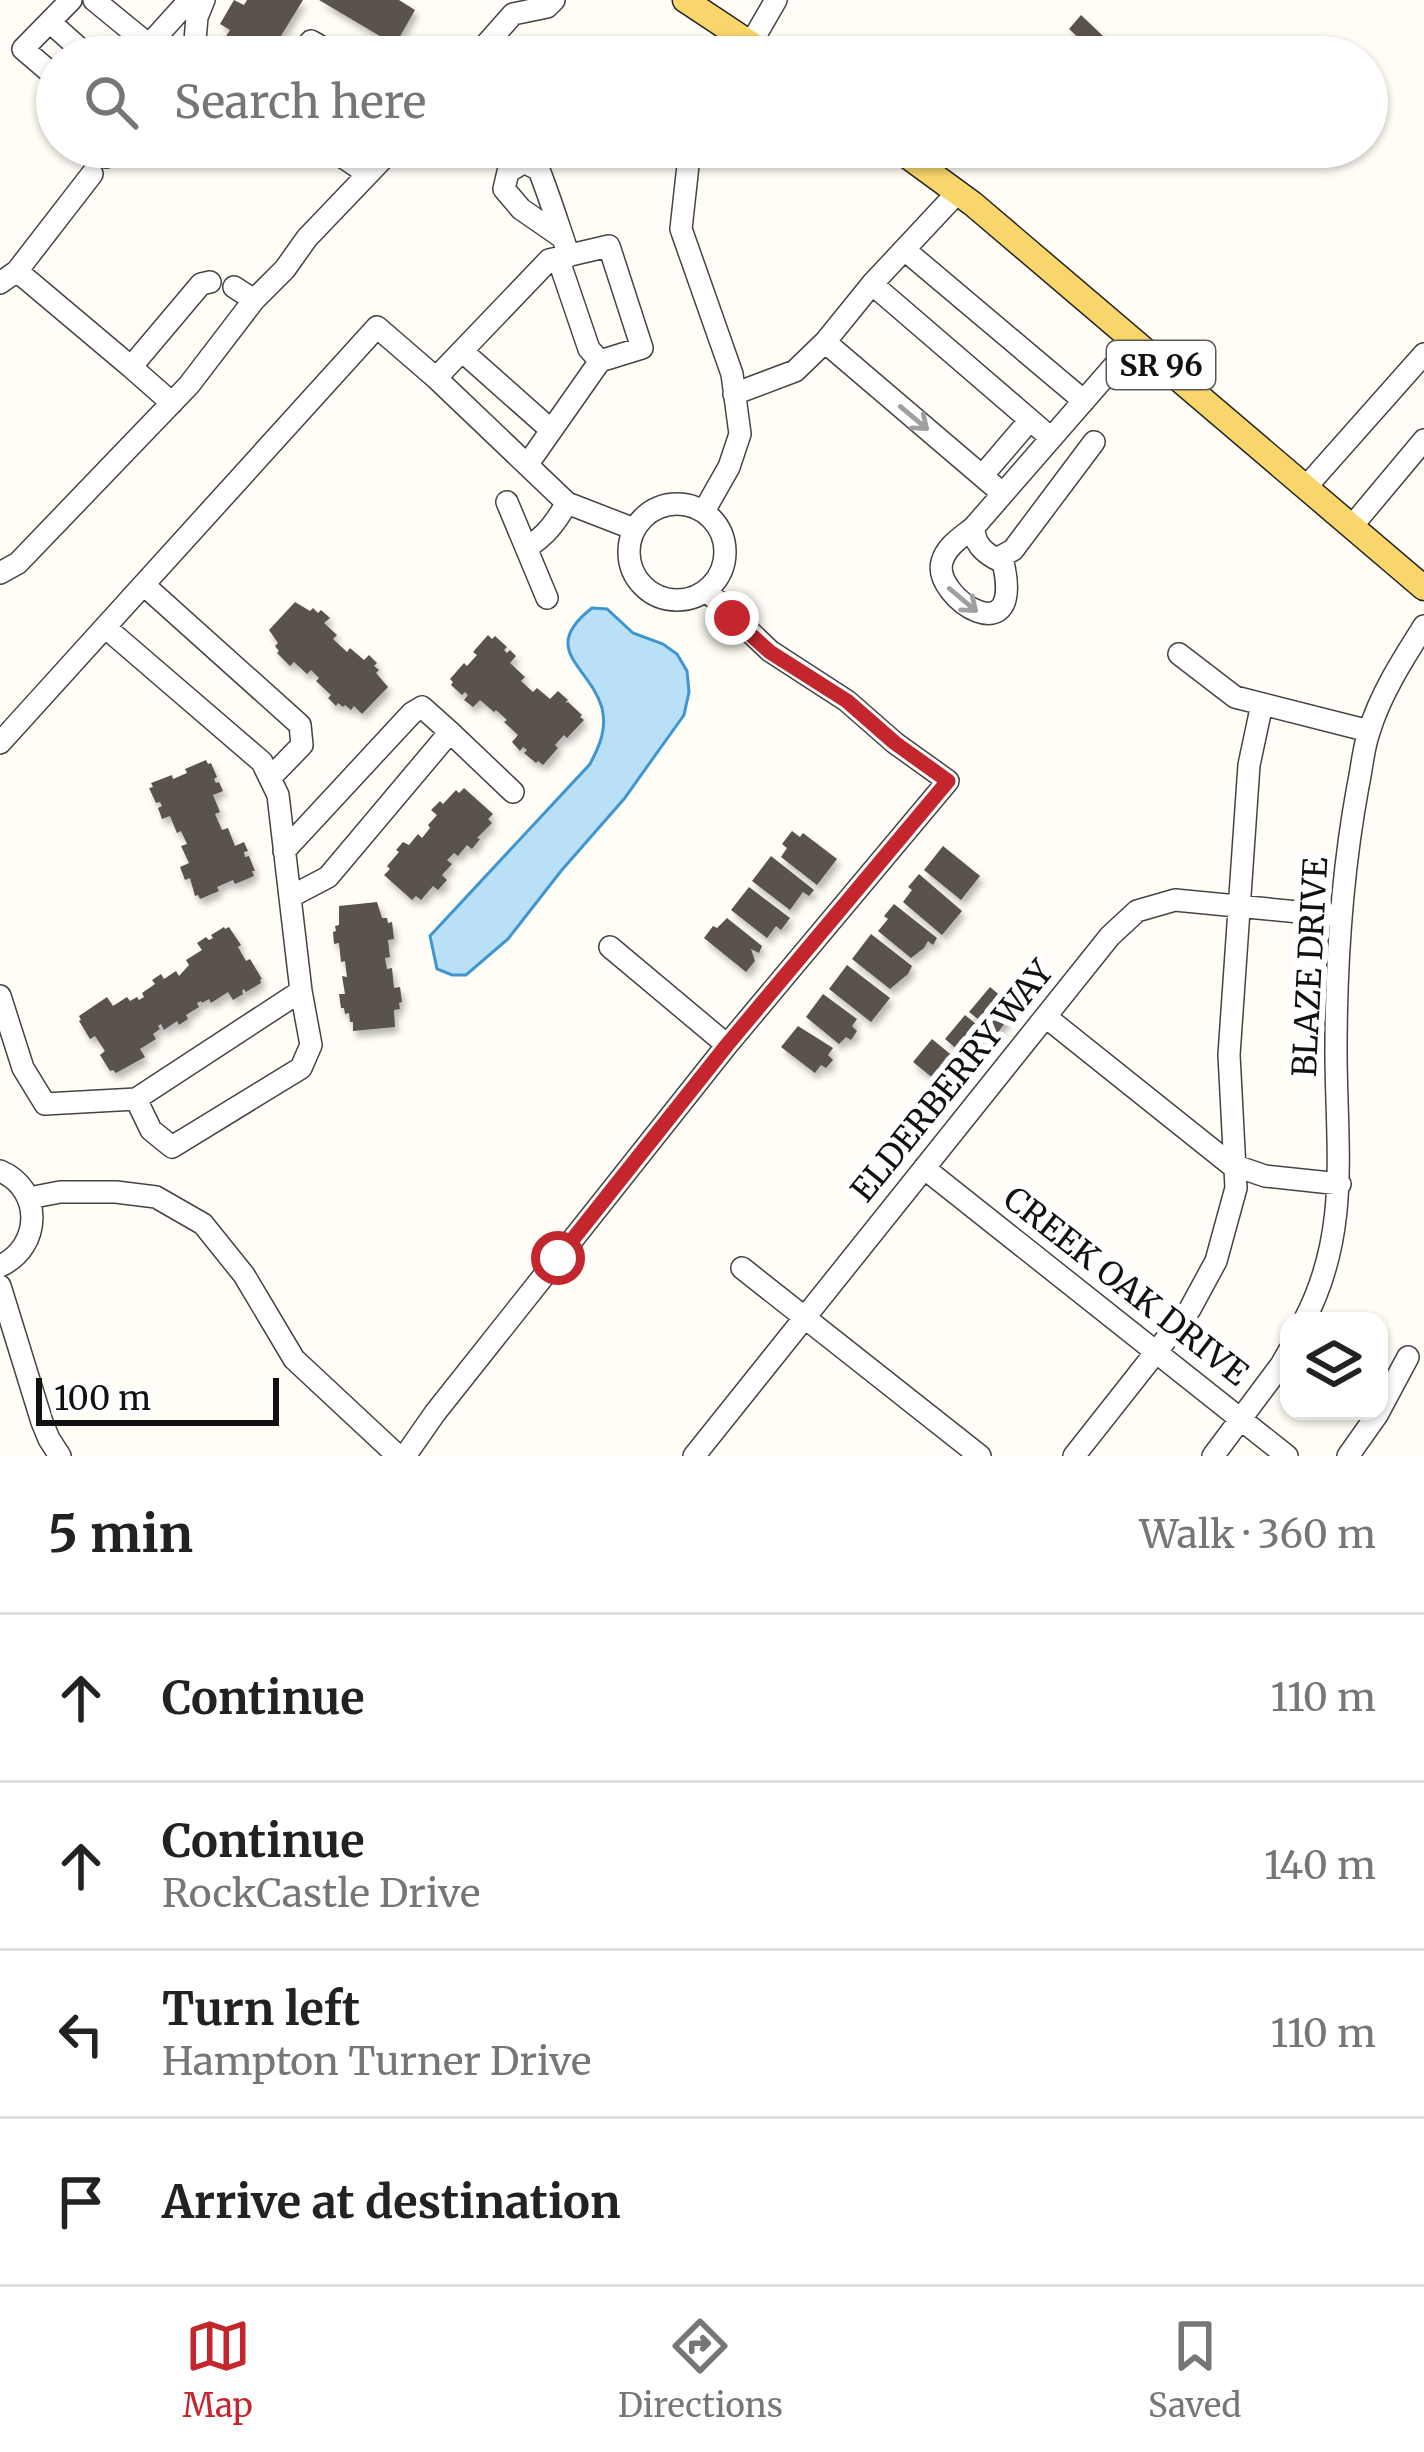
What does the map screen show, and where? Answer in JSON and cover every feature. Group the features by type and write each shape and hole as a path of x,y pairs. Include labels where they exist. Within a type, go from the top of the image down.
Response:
{"main road":[{"path":"686,0 734,36"},
{"name":"SR 96","path":"923,168 1424,588"}],"street":[{"path":"37,36 71,0"},
{"path":"94,0 129,36"},
{"path":"494,36 513,14 547,7 554,0"},
{"path":"761,36 776,0"},
{"path":"159,36 190,6"},
{"path":"190,6 193,36"},
{"path":"51,23 66,36"},
{"path":"36,37 23,49 36,60"},
{"path":"97,168 8,277 172,403"},
{"path":"359,168 368,174"},
{"path":"0,574 18,563 172,403 254,300 374,168"},
{"path":"688,168 681,229 732,374 740,434 729,467 704,512"},
{"path":"734,394 795,371 957,193"},
{"path":"436,378 549,260 563,251 609,246 642,348 600,361 527,465"},
{"path":"563,251 589,349 600,361"},
{"path":"906,251 1084,401"},
{"path":"131,367 201,284 210,282"},
{"path":"872,284 1051,438"},
{"path":"234,287 254,300"},
{"path":"0,742 377,327 567,503 634,530"},
{"path":"825,342 1002,493"},
{"path":"1002,558 1007,593 1000,610 993,614 979,614 941,578 944,554 974,527 1135,342"},
{"path":"462,351 551,430"},
{"path":"1306,487 1424,354"},
{"path":"982,476 1030,420"},
{"path":"1352,526 1424,440"},
{"path":"974,527 974,538 983,552 1002,558 1013,550 1094,442"},
{"path":"507,502 547,598"},
{"path":"526,548 554,526 567,503"},
{"path":"676,503 704,512 720,528 726,547 721,574 707,591 685,601 663,599 642,586 630,563 628,548 634,530 659,507 676,503"},
{"path":"144,585 300,725 302,745 270,778"},
{"path":"29,1198 60,1192 156,1197 203,1224 244,1275 294,1359 401,1456 727,1045 948,781 847,701 770,652 707,591"},
{"name":"BLAZE DRIVE","path":"1309,1312 1332,1241 1340,1184 1336,1052 1340,916 1352,821 1369,731 1401,661 1424,626"},
{"path":"105,627 262,762 270,778 278,795 311,1045 301,1068 172,1147 151,1130 136,1099"},
{"path":"1179,654 1235,698 1369,731"},
{"path":"1074,1456 1190,1309 1216,1261 1236,1188 1229,1054 1249,765 1262,704"},
{"path":"284,851 422,707 513,792"},
{"path":"290,897 328,877 450,731"},
{"name":"ELDERBERRY WAY","path":"694,1456 1110,936 1137,911 1174,900 1340,916"},
{"path":"610,947 727,1045"},
{"path":"0,996 23,1068 45,1104 136,1099 301,991"},
{"path":"1046,1016 1235,1166 1265,1176 1340,1184"},
{"name":"CREEK OAK DRIVE","path":"924,1168 1286,1456"},
{"path":"0,1171 19,1183 29,1198 33,1222 20,1253 0,1266"},
{"path":"742,1268 980,1456"},
{"path":"0,1286 42,1422 60,1456"},
{"path":"1348,1456 1378,1415 1408,1357"},
{"path":"1213,1456 1280,1364"}],"water":[{"path":"592,608 607,609 633,633 677,654 687,671 684,715 624,799 508,939 466,975 437,969 430,936 590,764 597,750 602,708 568,647 576,623"}],"building":[{"path":"234,0 244,5 247,0 303,0 281,36 226,36 230,30 220,24"},
{"path":"319,0 399,0 415,10 400,36 380,36"},
{"path":"1081,15 1103,36 1077,36 1069,29"},
{"path":"295,602 310,611 321,610 330,618 324,623 337,635 333,639 347,652 350,648 364,660 369,655 377,663 376,673 388,687 362,714 354,706 351,710 336,706 311,670 307,674 294,662 290,666 277,653 278,643 269,630"},
{"path":"488,635 516,656 510,663 533,692 537,688 550,699 558,691 582,715 584,720 567,738 564,735 543,765 512,742 518,735 496,710 480,700 473,707 464,700 465,692 462,695 451,685 450,679 477,655 473,652"},
{"path":"206,760 223,791 213,795 222,830 228,828 235,846 244,842 245,857 249,856 255,871 254,876 235,884 233,880 200,899 180,867 189,863 181,846 187,844 170,816 162,819 158,808 162,806 149,788 151,783 172,775 173,779"},
{"path":"464,788 493,814 488,819 492,823 472,849 467,845 447,860 452,864 438,890 433,886 421,900 416,896 412,900 384,875 390,869 387,866 403,842 409,845 430,828 437,815 431,810"},
{"path":"792,831 800,837 803,833 837,859 817,885 781,857 787,848 782,844"},
{"path":"943,846 980,876 961,900 924,870"},
{"path":"771,856 814,890 809,896 803,892 790,910 752,881"},
{"path":"919,874 962,911 942,935 903,902"},
{"path":"749,887 790,918 767,938 731,910"},
{"path":"377,902 382,918 392,922 394,939 388,940 390,957 385,958 402,1002 394,1010 395,1027 353,1031 349,1013 341,1008 342,976 347,977 333,932 339,925 339,906"},
{"path":"894,904 937,938 911,958 878,931"},
{"path":"727,918 762,946 759,953 751,949 755,961 746,972 704,938"},
{"path":"229,927 241,945 261,983 244,989 233,1000 228,992 211,1003 209,999 197,1003 199,1007 179,1025 177,1021 164,1030 158,1026 153,1034 156,1039 140,1049 145,1057 116,1073 110,1071 100,1055 105,1051 95,1036 90,1039 79,1016 107,997 113,1006 127,997 139,1000 161,974 164,979 176,971 179,976 189,965 186,960 202,950 197,943 213,938"},
{"path":"871,934 912,966 890,989 852,959"},
{"path":"847,965 890,998 871,1022 829,989"},
{"path":"990,987 1015,1008 997,1034 969,1012"},
{"path":"823,994 857,1019 851,1040 846,1037 839,1044 806,1017"},
{"path":"965,1015 991,1036 970,1060 945,1039"},
{"path":"798,1026 833,1048 828,1055 833,1060 826,1068 821,1065 815,1073 781,1047"},
{"path":"932,1039 966,1067 949,1091 913,1062"}],"route":[{"path":"558,1258 727,1045 948,781 847,701 770,652 732,618"}]}
